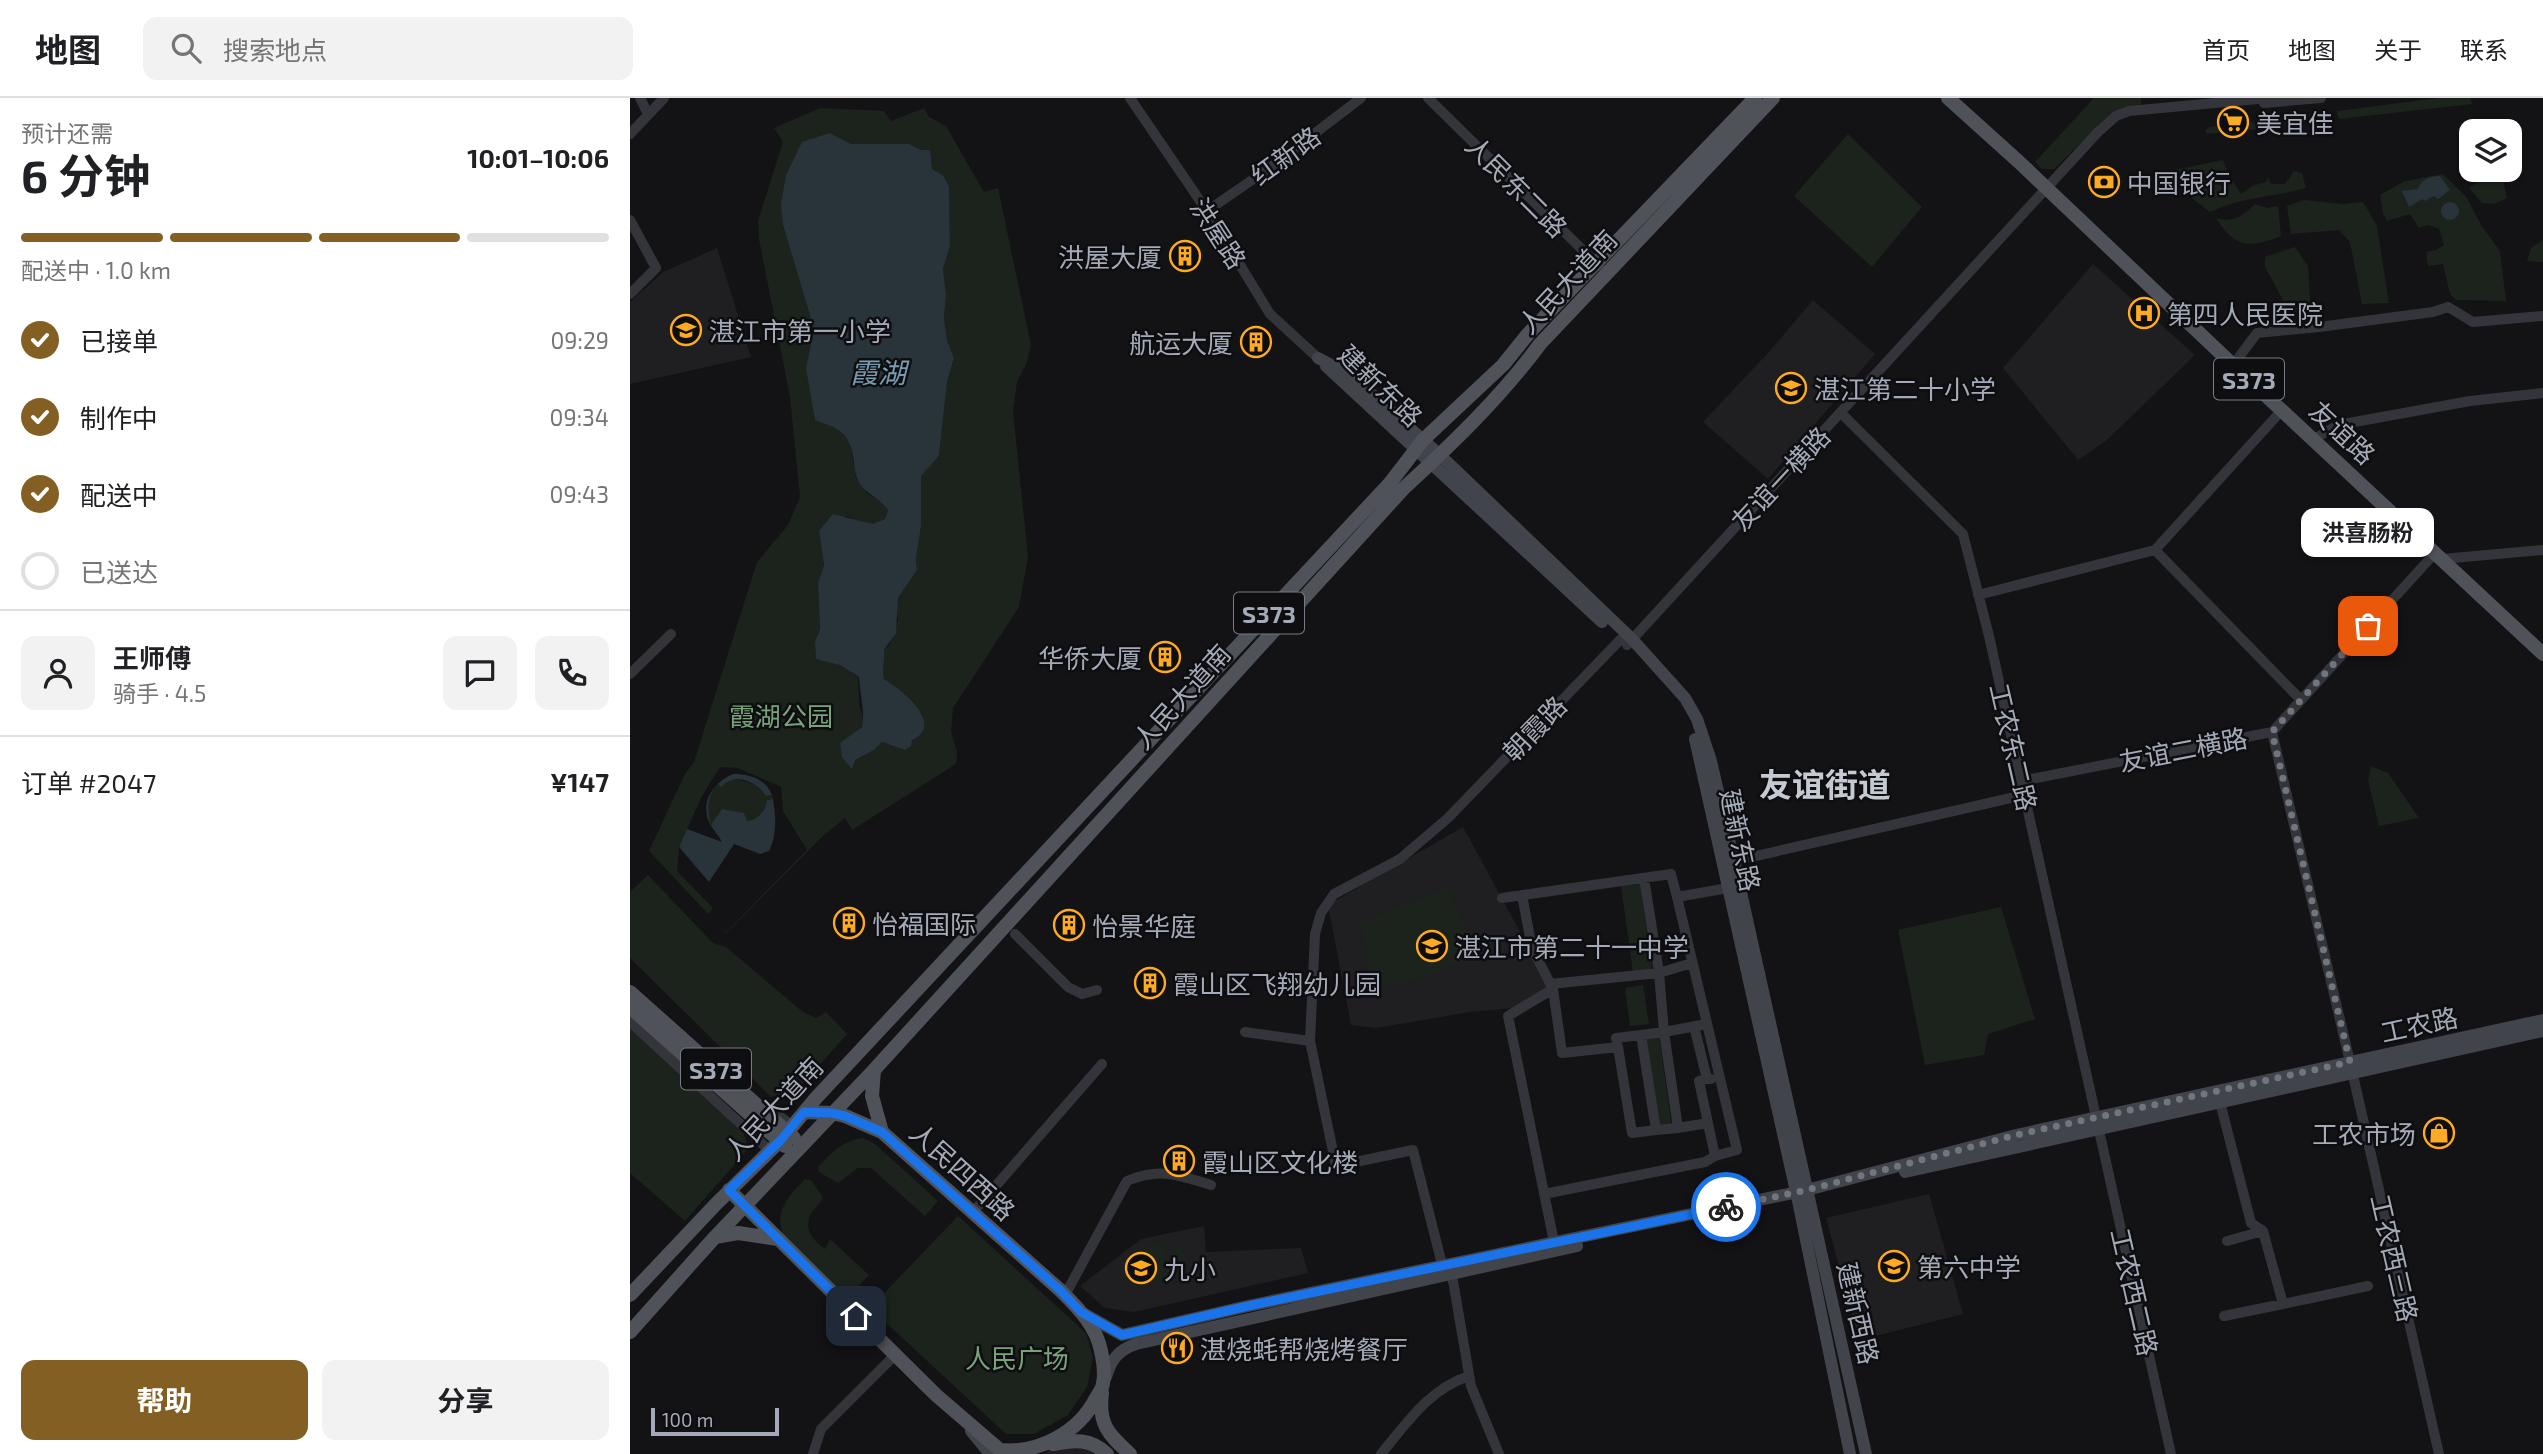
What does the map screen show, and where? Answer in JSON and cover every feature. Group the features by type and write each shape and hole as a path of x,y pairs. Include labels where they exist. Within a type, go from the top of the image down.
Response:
{"main road":[{"name":"人民大道南","path":"630,1332 715,1237 874,1070 1404,488 1436,459 1525,365 1602,268 1755,98"},
{"name":"人民大道南","path":"630,1295 782,1138 1390,483 1419,444 1503,365 1528,334 1602,268 1773,98"},
{"name":"友谊路","path":"1951,100 2543,654"},
{"name":"S373","path":"630,992 782,1138"},
{"name":"S373","path":"630,1007 799,1150"},
{"path":"874,1070 872,1096 882,1132"},
{"name":"人民四西路","path":"804,1112 832,1113 882,1132 1073,1303 1095,1330 1102,1353 1100,1411 1109,1435 1130,1454"},
{"path":"729,1190 989,1448 1013,1453 1079,1440 1091,1442 1107,1454"},
{"path":"715,1237 738,1233 778,1239"},
{"path":"1043,1449 1080,1424 1103,1384"}],"street":[{"path":"640,98 649,114"},
{"path":"630,134 664,98"},
{"name":"洪屋路","path":"1130,98 1207,211 1270,314 1318,358"},
{"name":"红新路","path":"1207,211 1268,169 1361,98"},
{"name":"人民东二路","path":"1428,98 1602,268"},
{"path":"2049,190 2097,133 2116,116 2129,111 2269,98"},
{"name":"友谊一横路","path":"1627,641 2104,131 2130,116 2320,98"},
{"path":"630,220 656,268 630,294"},
{"path":"2233,365 2257,333 2433,312 2448,307 2473,322 2543,316"},
{"name":"建新东路","path":"1318,358 1350,375 1685,698 1697,719 1711,761 1801,1190"},
{"path":"2314,439 2338,425 2470,401 2543,393"},
{"path":"1978,595 2155,550 2283,409"},
{"name":"工农东二路","path":"1841,413 1963,534 2098,1123"},
{"path":"2155,550 2301,700"},
{"path":"2439,556 2543,550"},
{"name":"友谊二横路","path":"2021,781 2272,732 2439,556"},
{"path":"630,674 671,634"},
{"name":"建新东路","path":"1627,641 1677,699 1690,722 1801,1190"},
{"name":"朝霞路","path":"1446,1272 1413,1150 1336,1166 1310,1041 1315,934 1321,913 1334,894 1400,859 1448,818 1627,641"},
{"name":"工农西三路","path":"2272,732 2352,1067 2439,1454"},
{"path":"1734,861 2024,795"},
{"path":"1502,898 1671,874 1737,1150 1705,1162 1545,1194"},
{"path":"1644,877 1678,1128"},
{"path":"1677,897 1728,888"},
{"path":"1522,895 1531,948 1551,986 1562,1053 1618,1046"},
{"path":"1015,934 1068,987 1082,994 1097,990"},
{"path":"1554,1242 1508,1016 1551,986 1659,973 1692,963"},
{"path":"630,984 782,1138"},
{"name":"工农路","path":"2098,1123 2220,1102 2543,1020"},
{"path":"630,1022 782,1138"},
{"path":"1707,1024 1616,1038 1632,1133 1708,1123"},
{"path":"1694,1026 1707,1079"},
{"name":"工农路","path":"1103,1384 1111,1360 1126,1347 2098,1123 2352,1067 2543,1031"},
{"path":"1245,1032 1310,1041"},
{"path":"1642,1035 1656,1130"},
{"path":"973,1212 1102,1064"},
{"path":"1716,1156 1699,1081 1720,1077"},
{"path":"2220,1102 2252,1223 2263,1231 2283,1304"},
{"name":"工农西二路","path":"2098,1123 2172,1454"},
{"path":"1073,1303 1127,1181 1157,1172 1211,1185"},
{"name":"工农路","path":"1073,1303 1122,1335 1248,1306 1446,1272 1554,1242 1801,1190"},
{"name":"建新西路","path":"1801,1190 1850,1454"},
{"name":"建新西路","path":"1801,1190 1866,1454"},
{"path":"2227,1241 2263,1231"},
{"path":"1446,1272 1471,1386 1499,1454"},
{"path":"2224,1316 2368,1286"},
{"path":"813,1454 821,1429 895,1355"},
{"path":"1381,1454 1426,1401 1452,1382 1469,1376"},
{"path":"936,1395 989,1448"}],"shaded area":[{"name":"湛江市第一小学","path":"717,248 751,357 630,384 630,302 663,272"},
{"path":"2093,264 2195,355 2107,440 2078,460 2003,368"},
{"name":"湛江第二十小学","path":"1813,300 1875,354 1768,479 1703,422"},
{"name":"湛江市第二十一中学","path":"1463,827 1550,987 1515,1008 1470,1012 1376,1028 1351,1025 1328,905"},
{"name":"第六中学","path":"1929,1194 1963,1314 1859,1340 1826,1218"},
{"path":"1204,1226 1206,1252 1301,1248 1308,1273 1134,1312 1105,1308 1080,1286 1141,1239"},
{"path":"1078,1445 1098,1454 1045,1454 1050,1448"}],"green space":[{"path":"2094,98 2141,98 2141,104 2104,120 2054,169 2042,169 2035,162"},
{"path":"2439,98 2470,98 2472,104 2340,119 2337,111"},
{"name":"霞湖公园","path":"820,108 884,111 891,121 924,108 929,117 946,126 984,192 998,188 1031,345 1027,362 1017,382 1013,411 1028,557 1019,607 953,708 951,732 957,752 956,764 852,830 845,818 823,836 726,933 711,917 726,932 807,850 783,811 781,787 738,768 720,767 702,796 679,847 677,871 713,908 708,914 649,851 685,774 694,762 757,562 788,525 800,497 790,397 759,239 758,221 783,142 774,128","holes":["830,133 851,144 909,144 921,150 932,169 943,175 949,186 950,246 943,269 946,294 944,318 947,340 954,358 947,382 939,456 921,475 921,526 917,570 898,598 898,620 889,645 884,650 884,679 913,704 905,750 882,742 874,750 855,760 852,736 860,729 863,720 859,704 858,677 815,642 820,629 818,583 824,565 819,531 846,516 873,525 885,519 888,510 884,503 868,494 856,478 850,441 840,430 806,368 814,329 783,225"]},
{"path":"2277,120 2276,127 2207,134 2205,130 2210,127"},
{"path":"1848,134 1922,207 1872,267 1794,196"},
{"path":"2223,160 2241,194 2252,186 2266,182 2268,177 2271,184 2285,184 2294,171 2302,173 2306,188 2245,200 2210,212 2159,173"},
{"path":"2443,174 2467,198 2481,225 2500,251 2506,301 2456,300 2450,294 2443,264 2428,266 2426,252 2444,245 2439,229 2429,225 2419,228 2410,214 2387,221 2383,213 2380,195 2405,181"},
{"path":"2479,182 2503,182 2507,198 2494,204 2482,203 2469,188"},
{"path":"2304,200 2344,204 2363,202 2377,226 2389,303 2362,304 2350,242 2339,230 2291,234 2287,206"},
{"path":"2255,204 2267,208 2278,206 2281,236 2261,243 2244,243 2230,236 2216,218 2227,220 2237,217"},
{"path":"2543,240 2543,262 2527,261 2531,248"},
{"path":"2295,247 2308,266 2311,315 2283,318 2283,300 2265,267 2265,257"},
{"path":"2371,766 2388,773 2419,818 2379,826 2368,781"},
{"path":"732,779 751,783 766,796 772,795 773,799 767,800 754,819 746,821 730,810 711,826 711,794 718,785"},
{"path":"648,875 713,943 726,947 803,1012 816,1018 826,1012 847,1034 794,1094 771,1097 630,958 630,892"},
{"path":"1640,884 1652,969 1633,972 1621,886"},
{"path":"1447,887 1476,953 1428,977 1374,989 1360,922"},
{"path":"2001,907 2035,1019 1988,1034 1984,1055 1925,1065 1898,930"},
{"path":"1643,985 1649,1024 1630,1026 1625,988"},
{"path":"630,1023 743,1132 749,1148 685,1221 630,1173"},
{"path":"1659,1036 1672,1127 1657,1129 1645,1038"},
{"path":"863,1138 875,1144 938,1201 925,1216 871,1168 858,1168 838,1183 819,1172 818,1167 838,1148"},
{"path":"805,1179 811,1180 823,1198 810,1216 808,1228 812,1236 825,1249 830,1239 869,1275 847,1298 785,1238 781,1229 784,1206"},
{"name":"人民广场","path":"958,1216 1086,1333 1093,1358 1087,1387 1068,1415 1034,1434 1006,1434 870,1308"},
{"path":"1164,1242 1171,1281 1151,1284 1143,1246"},
{"path":"1182,1244 1187,1269 1174,1272 1170,1248"}],"water":[{"name":"霞湖","path":"830,133 851,144 909,144 921,150 930,150 932,169 943,175 949,186 950,246 943,269 946,294 944,318 947,340 954,358 947,382 939,456 921,476 921,526 917,570 898,598 896,633 884,650 884,679 917,708 923,717 924,726 921,733 912,740 911,746 905,750 882,742 874,750 855,760 852,769 842,757 840,743 862,727 859,677 840,665 816,659 815,642 820,629 818,583 824,565 819,531 833,514 873,524 885,519 888,510 860,483 850,444 843,433 815,420 806,368 814,329 783,225 781,204 786,175 802,142"},
{"path":"2440,176 2450,190 2438,199 2434,196 2425,201 2422,199 2409,207 2402,191 2418,189 2427,179"},
{"path":"2450,202 2456,205 2459,211 2456,217 2450,220 2444,217 2441,211 2444,205"},
{"path":"733,774 745,775 756,778 772,795 766,796 757,786 745,780 733,780 721,787 718,784"},
{"path":"714,788 709,803 711,825 722,809 744,813 747,821 754,819 763,811 767,800 773,799 775,819 775,832 769,851 760,854 734,844 709,882 679,847 687,829 722,842 711,826 707,816 707,801"}],"way so far":[{"path":"1726,1207 1807,1190 2016,1135 2350,1062 2272,732 2368,626"}],"place":[{"name":"美宜佳","path":"2233,122"},
{"name":"中国银行","path":"2104,182"},
{"name":"洪屋大厦","path":"1185,256"},
{"name":"第四人民医院","path":"2144,313"},
{"name":"湛江市第一小学","path":"686,330"},
{"name":"航运大厦","path":"1256,342"},
{"name":"湛江第二十小学","path":"1791,388"},
{"name":"洪喜肠粉","path":"2368,626"},
{"name":"华侨大厦","path":"1165,657"},
{"name":"怡福国际","path":"849,923"},
{"name":"怡景华庭","path":"1069,925"},
{"name":"湛江市第二十一中学","path":"1432,946"},
{"name":"霞山区飞翔幼儿园","path":"1150,983"},
{"name":"工农市场","path":"2439,1133"},
{"name":"霞山区文化楼","path":"1179,1161"},
{"name":"第六中学","path":"1894,1266"},
{"name":"九小","path":"1141,1268"},
{"name":"湛烧蚝帮烧烤餐厅","path":"1177,1348"}],"district":[{"name":"友谊街道","path":"1825,784"}],"route":[{"path":"856,1316 729,1190 780,1141 804,1112 845,1116 882,1132 1060,1290 1081,1312 1122,1335 1248,1306 1726,1207"}]}
